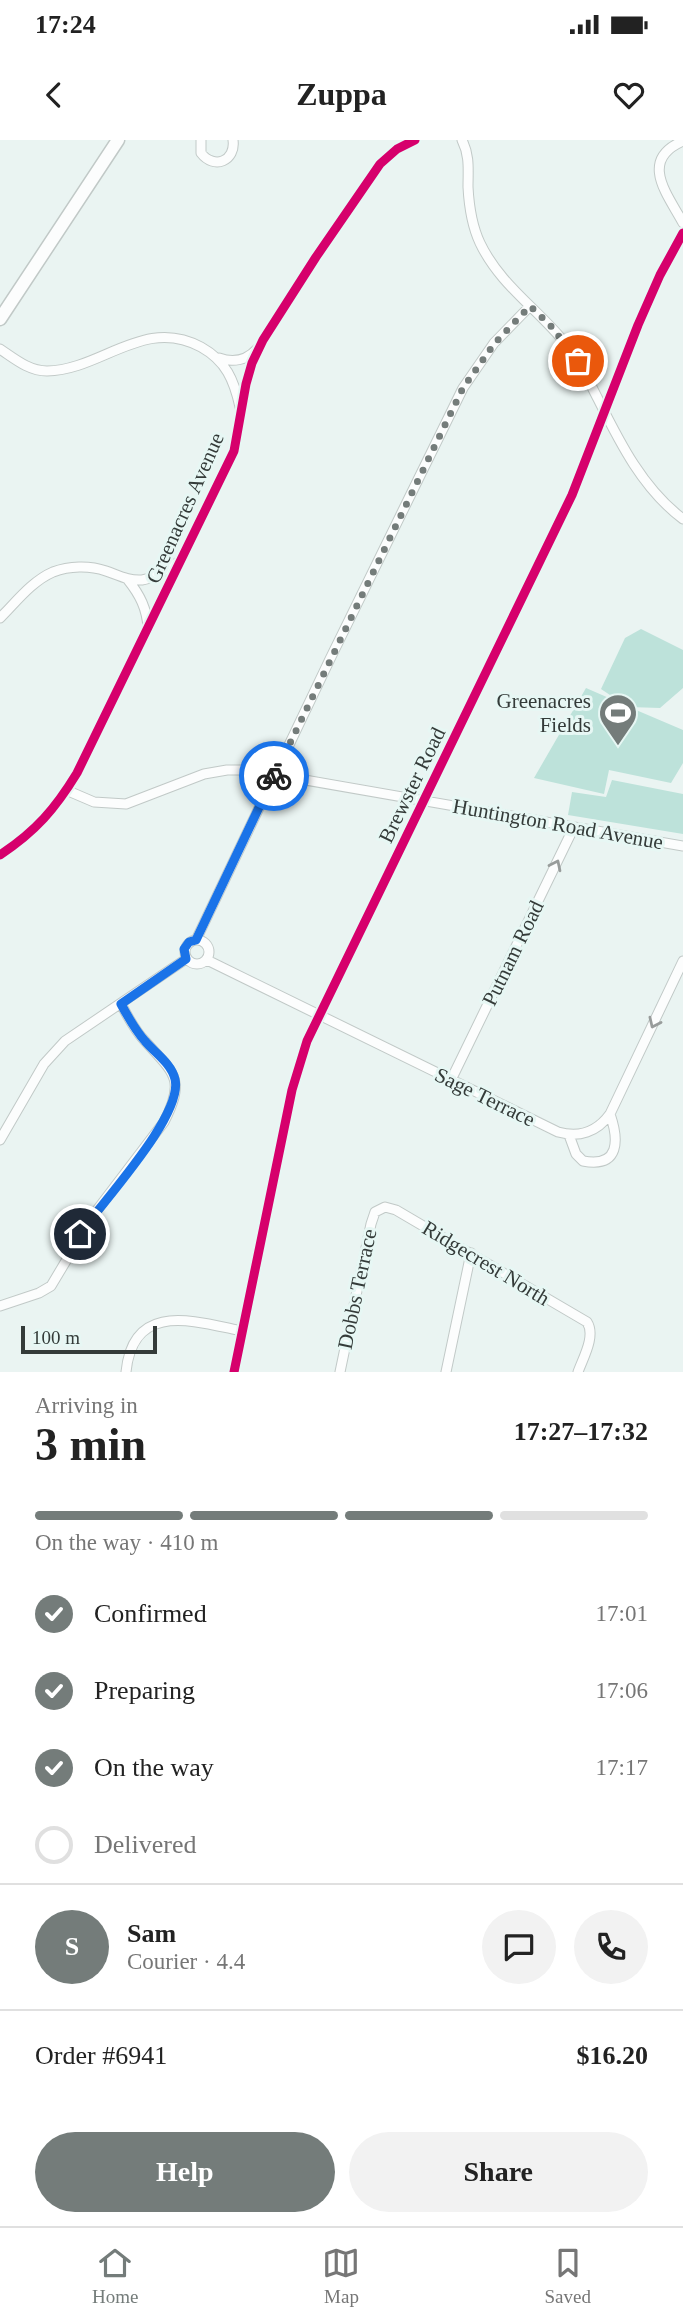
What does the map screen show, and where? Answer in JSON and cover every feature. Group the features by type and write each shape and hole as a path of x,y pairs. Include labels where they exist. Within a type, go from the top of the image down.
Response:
{"street":[{"path":"0,319 118,140"},
{"path":"201,140 201,153 209,161 216,163 229,157 233,151 233,140"},
{"name":"Greenacres Avenue","path":"0,855 44,819 56,806 77,773 234,451 246,384 260,347 367,182 388,154 415,140"},
{"path":"462,140 468,158 472,218 480,243 494,267 568,346 651,490 683,519"},
{"path":"683,141 668,149 660,170 663,192 683,223"},
{"name":"Brewster Road","path":"234,1372 292,1090 307,1041 572,495 638,325 660,275 683,233"},
{"path":"196,940 463,388 494,344 530,306"},
{"path":"0,349 28,367 49,371 75,365 137,342 163,337 191,342 217,358 225,367 234,383 241,417"},
{"path":"217,358 246,358 260,347"},
{"path":"0,618 40,580 52,573 68,568 98,568 128,580 142,580 156,576 181,561"},
{"path":"128,580 139,593 148,630"},
{"name":"Huntington Road Avenue","path":"66,790 94,802 118,805 138,801 188,779 213,772 238,770 275,774 683,846"},
{"name":"Putnam Road","path":"451,1080 574,827"},
{"path":"196,940 204,942 209,949 207,960 195,965 186,959 184,949 189,942 196,940"},
{"path":"0,1140 35,1078 53,1053 77,1031 186,959"},
{"name":"Sage Terrace","path":"207,960 569,1135"},
{"path":"610,1114 616,1131 616,1147 600,1162 583,1161 576,1154 569,1135 596,1128 610,1114 683,961"},
{"path":"0,1306 39,1293 51,1286 80,1234 164,1122 173,1102 175,1079 169,1065 144,1040 121,1004"},
{"name":"Ridgecrest North","path":"380,1208 396,1210 589,1325 588,1344 578,1372"},
{"name":"Dobbs Terrace","path":"340,1372 371,1223 375,1212 380,1208"},
{"path":"446,1372 471,1253"},
{"path":"126,1372 129,1352 135,1340 147,1329 164,1322 193,1321 242,1331"}],"green space":[{"name":"Greenacres Fields","path":"641,629 683,650 683,688 660,708 629,707 683,730 683,763 671,783 609,770 604,794 534,778 586,688 625,705 601,689 625,638"},
{"path":"612,780 683,794 683,834 568,815 572,792 606,797"}],"cycle path":[{"path":"0,855 44,818 77,773 234,451 246,384 263,340 380,164 397,149 415,140"},
{"path":"234,1372 292,1090 307,1041 572,495 638,325 660,275 683,233"}],"way so far":[{"path":"274,776 463,388 475,369 494,344 530,306 550,325 578,361"}],"place":[{"name":"Greenacres Fields","path":"618,747"}],"route":[{"path":"80,1234 164,1122 175,1096 175,1079 169,1065 144,1040 121,1004 186,959 184,949 189,942 196,940 274,776"}]}
